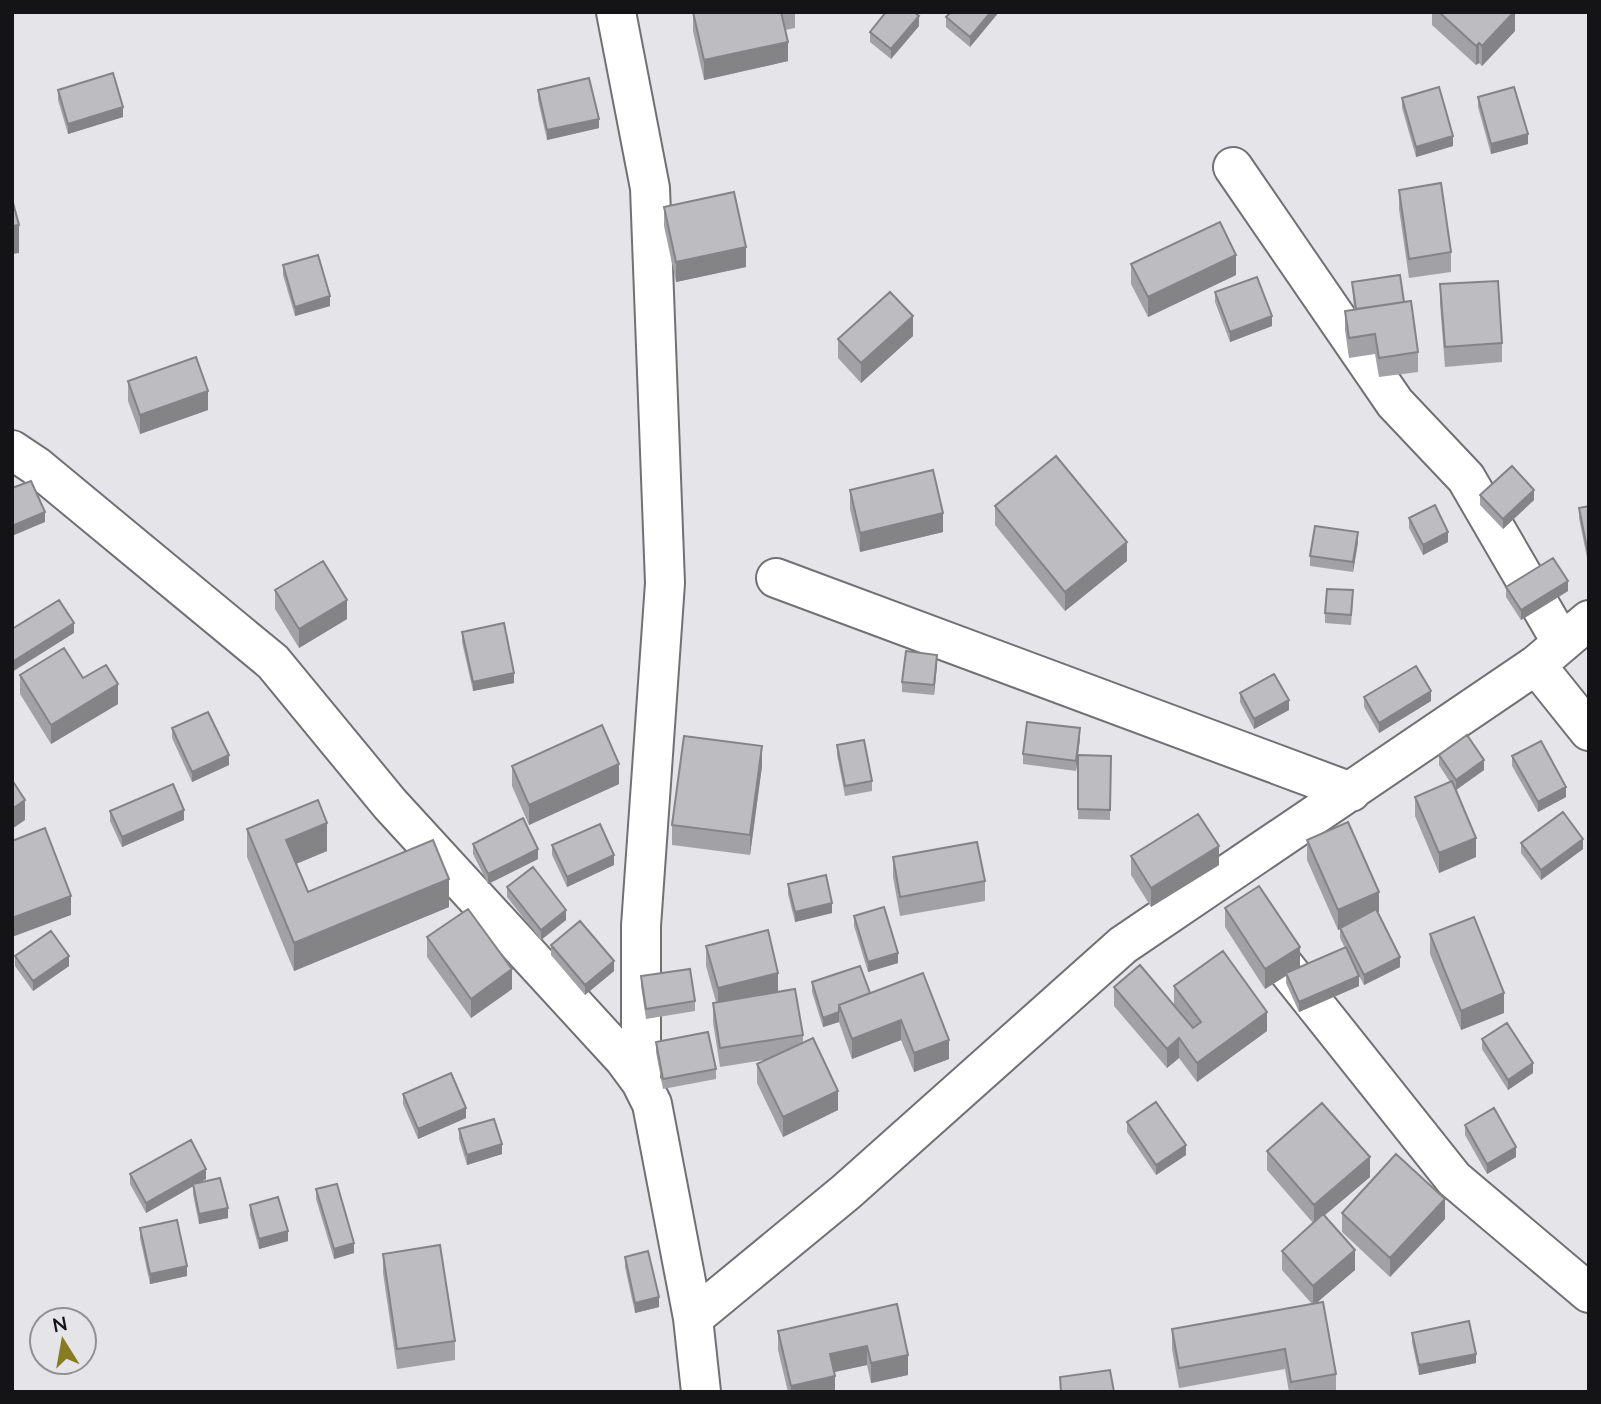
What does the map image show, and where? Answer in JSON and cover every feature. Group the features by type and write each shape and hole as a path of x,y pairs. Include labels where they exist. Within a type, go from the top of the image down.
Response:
{"street":[{"path":"616,12 650,188 665,583 641,926 641,1082"},
{"path":"1233,167 1395,403 1466,478 1562,643 1589,731"},
{"path":"12,450 36,466 274,662 390,804 624,1059 641,1082 652,1104 692,1318 701,1392"},
{"path":"776,578 1351,792"},
{"path":"692,1318 846,1192 1123,945 1227,893 1351,792 1562,643"},
{"path":"1260,935 1454,1179 1589,1293"}],"building":[{"path":"693,12 781,12 788,42 704,60"},
{"path":"886,12 914,12 919,16 891,49 870,32"},
{"path":"951,12 991,12 970,37 946,17"},
{"path":"1439,12 1514,12 1482,46 1479,43 1476,46"},
{"path":"113,73 123,107 68,124 58,90"},
{"path":"589,78 599,119 547,130 538,90"},
{"path":"1439,87 1453,136 1416,147 1402,98"},
{"path":"1514,87 1528,134 1491,144 1478,97"},
{"path":"1441,183 1451,252 1409,259 1399,190"},
{"path":"734,192 746,247 676,262 664,207"},
{"path":"12,199 19,225 12,226"},
{"path":"1220,222 1236,255 1148,297 1131,264"},
{"path":"318,255 330,296 295,307 283,265"},
{"path":"1400,275 1404,302 1356,309 1352,282"},
{"path":"1257,277 1272,316 1230,332 1215,292"},
{"path":"1498,281 1502,343 1445,347 1440,284"},
{"path":"890,292 913,316 861,363 838,339"},
{"path":"1411,301 1418,352 1379,358 1375,334 1349,338 1345,311"},
{"path":"196,357 208,391 140,415 128,381"},
{"path":"1056,456 1127,542 1065,592 995,506"},
{"path":"1512,466 1534,490 1503,519 1480,495"},
{"path":"933,470 943,513 860,533 850,490"},
{"path":"31,481 45,512 12,526 12,488"},
{"path":"1435,505 1448,532 1423,545 1409,518"},
{"path":"1589,506 1589,553 1588,553 1579,508"},
{"path":"1315,526 1358,532 1353,562 1310,556"},
{"path":"1553,558 1568,581 1521,610 1506,587"},
{"path":"323,561 347,600 299,629 275,590"},
{"path":"1327,589 1353,590 1351,615 1325,613"},
{"path":"59,600 74,623 12,662 12,629"},
{"path":"504,623 514,673 473,682 462,632"},
{"path":"64,648 83,678 106,665 118,684 51,725 20,675"},
{"path":"906,651 937,655 934,685 902,682"},
{"path":"1416,666 1431,691 1379,723 1364,697"},
{"path":"1274,674 1289,700 1254,719 1240,693"},
{"path":"208,712 229,755 192,772 172,728"},
{"path":"1027,722 1080,728 1076,761 1023,754"},
{"path":"602,725 619,764 529,805 512,766"},
{"path":"1467,735 1484,760 1456,780 1439,755"},
{"path":"684,736 762,746 750,835 672,825"},
{"path":"864,740 872,781 845,786 837,745"},
{"path":"1541,741 1566,787 1538,802 1512,756"},
{"path":"1078,755 1111,756 1110,810 1078,809"},
{"path":"12,780 25,800 12,809"},
{"path":"1452,781 1476,838 1439,853 1415,797"},
{"path":"173,784 184,810 122,837 110,811"},
{"path":"318,800 327,823 286,840 308,892 433,840 449,879 294,943 247,829"},
{"path":"1563,812 1583,839 1541,870 1521,843"},
{"path":"1198,814 1219,846 1151,888 1131,856"},
{"path":"523,818 538,849 488,874 473,844"},
{"path":"1348,822 1379,892 1338,910 1307,840"},
{"path":"600,824 614,855 567,877 552,845"},
{"path":"45,828 71,896 12,918 12,841"},
{"path":"977,842 985,881 900,897 893,857"},
{"path":"533,867 566,910 541,930 507,887"},
{"path":"826,875 832,903 795,912 788,884"},
{"path":"1259,886 1300,947 1265,969 1225,908"},
{"path":"884,907 898,953 868,962 854,916"},
{"path":"468,909 512,969 471,999 427,937"},
{"path":"1376,909 1400,957 1364,975 1340,928"},
{"path":"1474,917 1504,993 1461,1011 1430,934"},
{"path":"580,921 614,961 585,985 551,945"},
{"path":"768,930 778,973 718,988 706,946"},
{"path":"51,931 69,956 33,981 15,956"},
{"path":"1346,947 1359,976 1299,1002 1286,973"},
{"path":"1223,951 1267,1012 1197,1063 1179,1038 1167,1049 1114,987 1140,965 1193,1028 1201,1022 1174,986"},
{"path":"860,966 870,993 839,1005 839,1012 823,1018 812,982"},
{"path":"690,969 695,1001 646,1009 641,976"},
{"path":"923,973 949,1040 914,1053 901,1020 852,1039 839,1005"},
{"path":"795,989 803,1035 720,1048 713,1003"},
{"path":"1507,1023 1533,1063 1508,1080 1482,1039"},
{"path":"708,1032 716,1069 663,1079 656,1042"},
{"path":"813,1038 838,1091 783,1117 757,1064"},
{"path":"451,1073 466,1108 418,1129 403,1094"},
{"path":"1156,1102 1186,1145 1156,1165 1127,1122"},
{"path":"1322,1103 1370,1157 1314,1205 1267,1151"},
{"path":"1494,1108 1516,1147 1487,1164 1465,1125"},
{"path":"494,1119 502,1144 467,1155 459,1129"},
{"path":"191,1140 206,1169 146,1203 130,1174"},
{"path":"1396,1154 1445,1199 1390,1258 1342,1213"},
{"path":"220,1178 228,1208 199,1214 193,1184"},
{"path":"337,1184 354,1243 334,1249 316,1189"},
{"path":"278,1197 288,1231 259,1239 250,1205"},
{"path":"1323,1214 1355,1250 1313,1286 1282,1251"},
{"path":"177,1220 187,1266 150,1274 140,1228"},
{"path":"440,1245 455,1341 397,1349 383,1254"},
{"path":"648,1251 659,1297 635,1303 625,1257"},
{"path":"1323,1302 1336,1374 1291,1382 1285,1349 1179,1368 1172,1329"},
{"path":"897,1304 908,1355 871,1363 867,1346 830,1354 835,1376 791,1386 778,1331"},
{"path":"1469,1321 1476,1354 1419,1365 1412,1333"},
{"path":"1110,1370 1114,1392 1061,1392 1060,1377"}]}
